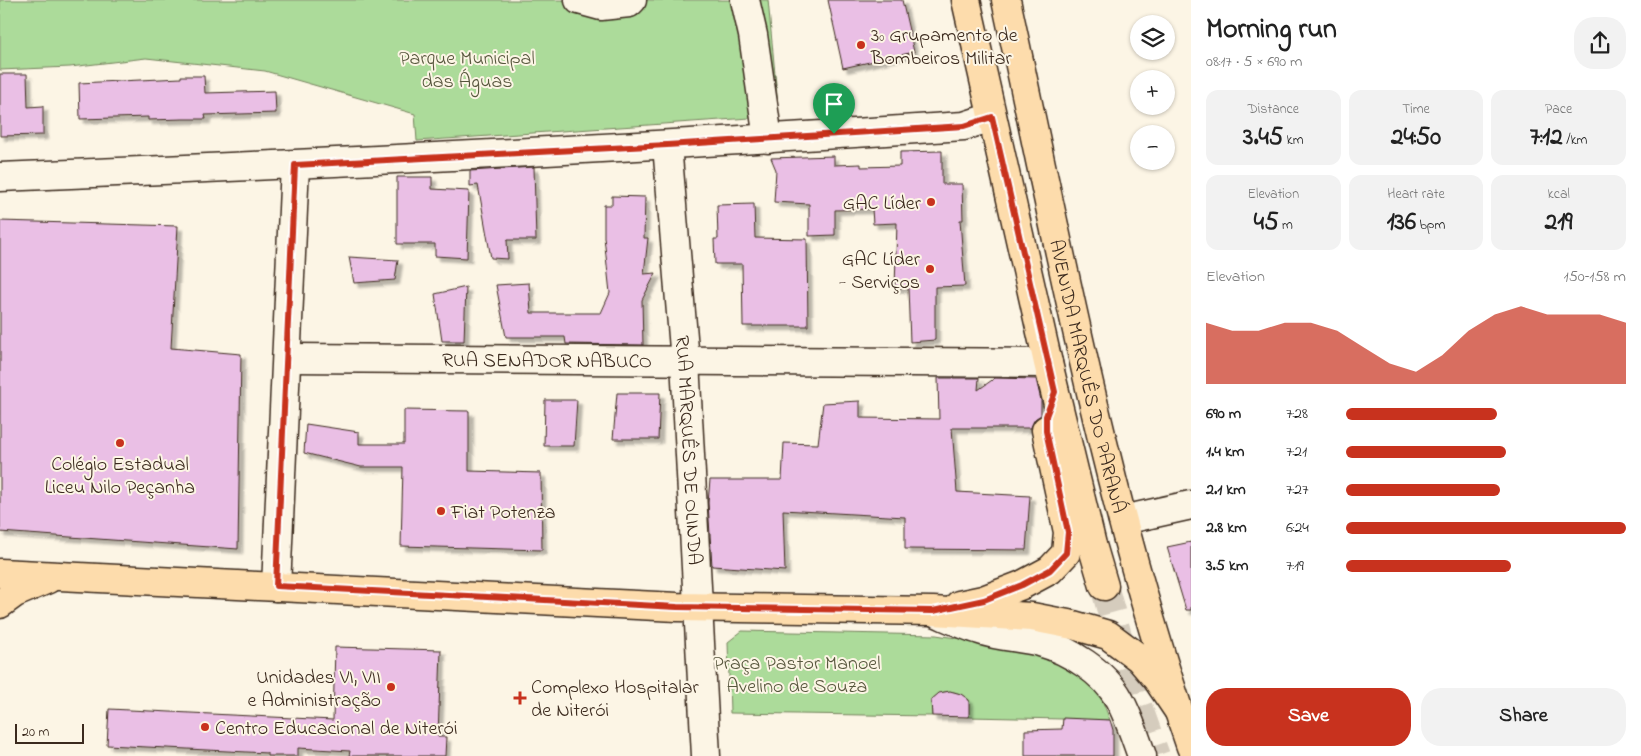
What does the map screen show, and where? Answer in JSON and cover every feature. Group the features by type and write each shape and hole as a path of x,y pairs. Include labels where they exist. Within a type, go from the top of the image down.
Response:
{"main road":[{"name":"AVENIDA MARQUÊS DO PARANÁ","path":"966,0 1048,363 1092,545 1104,586"},
{"name":"AVENIDA MARQUÊS DO PARANÁ","path":"1006,0 1086,369 1123,520 1186,730"},
{"path":"992,117 1030,110"},
{"path":"933,611 984,600 1022,585 1050,570 1066,553 1068,532 1046,431 1046,416 1055,392"},
{"path":"0,573 698,607 933,611 1032,617 1073,625 1108,635 1139,658 1157,679 1186,730"},
{"path":"0,604 15,593 54,576"}],"street":[{"path":"579,0 601,6 629,3 632,0"},
{"path":"745,0 753,35 768,139"},
{"path":"0,177 295,165 768,139 964,126 992,117"},
{"name":"RUA MARQUÊS DE OLINDA","path":"667,145 685,361 706,756"},
{"path":"276,586 295,165"},
{"name":"RUA SENADOR NABUCO","path":"287,358 1048,363"},
{"path":"1123,520 1191,505"},
{"path":"933,611 979,630 1007,637 1041,642 1069,653 1095,670 1118,698 1142,756"}],"green space":[{"name":"Parque Municipal das Águas","path":"0,0 768,0 779,116 417,141 415,114 265,71 146,58 70,67 0,70"},
{"name":"Praça Pastor Manoel Avelino de Souza","path":"742,631 936,635 1019,649 1068,667 1088,681 1102,700 1110,720 969,717 969,700 950,691 940,693 931,700 932,716 730,713 728,642"}],"building":[{"path":"828,0 902,0 914,52 843,68"},
{"path":"0,74 27,74 28,107 43,106 43,135 0,136"},
{"path":"181,76 204,76 205,93 275,91 276,113 205,115 206,119 148,120 148,117 80,119 79,83 181,78"},
{"path":"942,151 942,184 962,184 963,220 960,220 965,286 935,287 935,340 910,342 908,288 895,288 897,223 873,224 872,209 835,210 835,235 809,236 809,204 774,202 776,170 771,158 834,156 834,165 861,164 861,167 900,166 900,152"},
{"path":"534,167 536,240 507,240 508,259 491,258 478,185 470,186 470,171"},
{"path":"397,177 432,177 432,189 469,191 467,258 435,256 435,244 397,244"},
{"path":"612,196 645,197 644,238 648,238 644,274 656,273 642,300 643,345 566,344 565,337 506,337 496,285 529,283 531,313 601,313 610,293 604,237 604,205 612,205"},
{"path":"754,204 755,238 807,239 808,326 743,326 742,264 715,264 714,239 718,239 717,205"},
{"name":"Colégio Estadual Liceu Nilo Peçanha","path":"0,221 178,226 171,348 241,354 238,549 0,532"},
{"path":"349,257 398,260 395,280 354,283"},
{"path":"466,287 464,341 442,341 435,294"},
{"path":"938,378 979,378 978,390 995,378 1036,379 1041,400 1041,415 1035,419 1031,428 952,428 957,492 1030,496 1026,550 905,549 905,517 783,510 785,571 712,566 708,503 710,480 782,480 784,443 818,444 823,403 860,401 860,418 939,419"},
{"path":"617,393 660,393 658,439 613,439"},
{"path":"545,400 577,400 574,446 544,446"},
{"path":"404,410 469,411 469,471 541,473 542,550 401,546 403,467 361,467 304,453 306,424 359,432 359,444 404,444"},
{"path":"1191,542 1191,610 1186,610 1167,547"},
{"path":"335,647 441,650 438,737 446,737 445,756 349,756 350,751 298,748 298,756 267,756 267,753 107,745 109,709 333,720"},
{"path":"950,691 961,694 969,700 969,717 932,716 931,700 939,693"},
{"path":"1063,718 1110,720 1113,730 1113,756 1025,756 1025,730 1062,729"}],"tunnel":[{"path":"1104,586 1137,703 1156,756"}],"place":[{"name":"3º Grupamento de Bombeiros Militar","path":"861,45"},
{"name":"GAC Líder","path":"931,202"},
{"name":"GAC Líder - Serviços","path":"930,269"},
{"name":"Colégio Estadual Liceu Nilo Peçanha","path":"120,443"},
{"name":"Fiat Potenza","path":"441,511"},
{"name":"Unidades VI, VII e Administração","path":"391,687"},
{"name":"Complexo Hospitalar de Niterói","path":"520,698"},
{"name":"Centro Educacional de Niterói","path":"205,727"}],"route":[{"path":"992,117 1055,392 1046,416 1046,431 1068,532 1066,553 1050,570 1022,585 984,600 933,611 677,607 276,586 295,165 834,134 964,126 992,117"}]}
